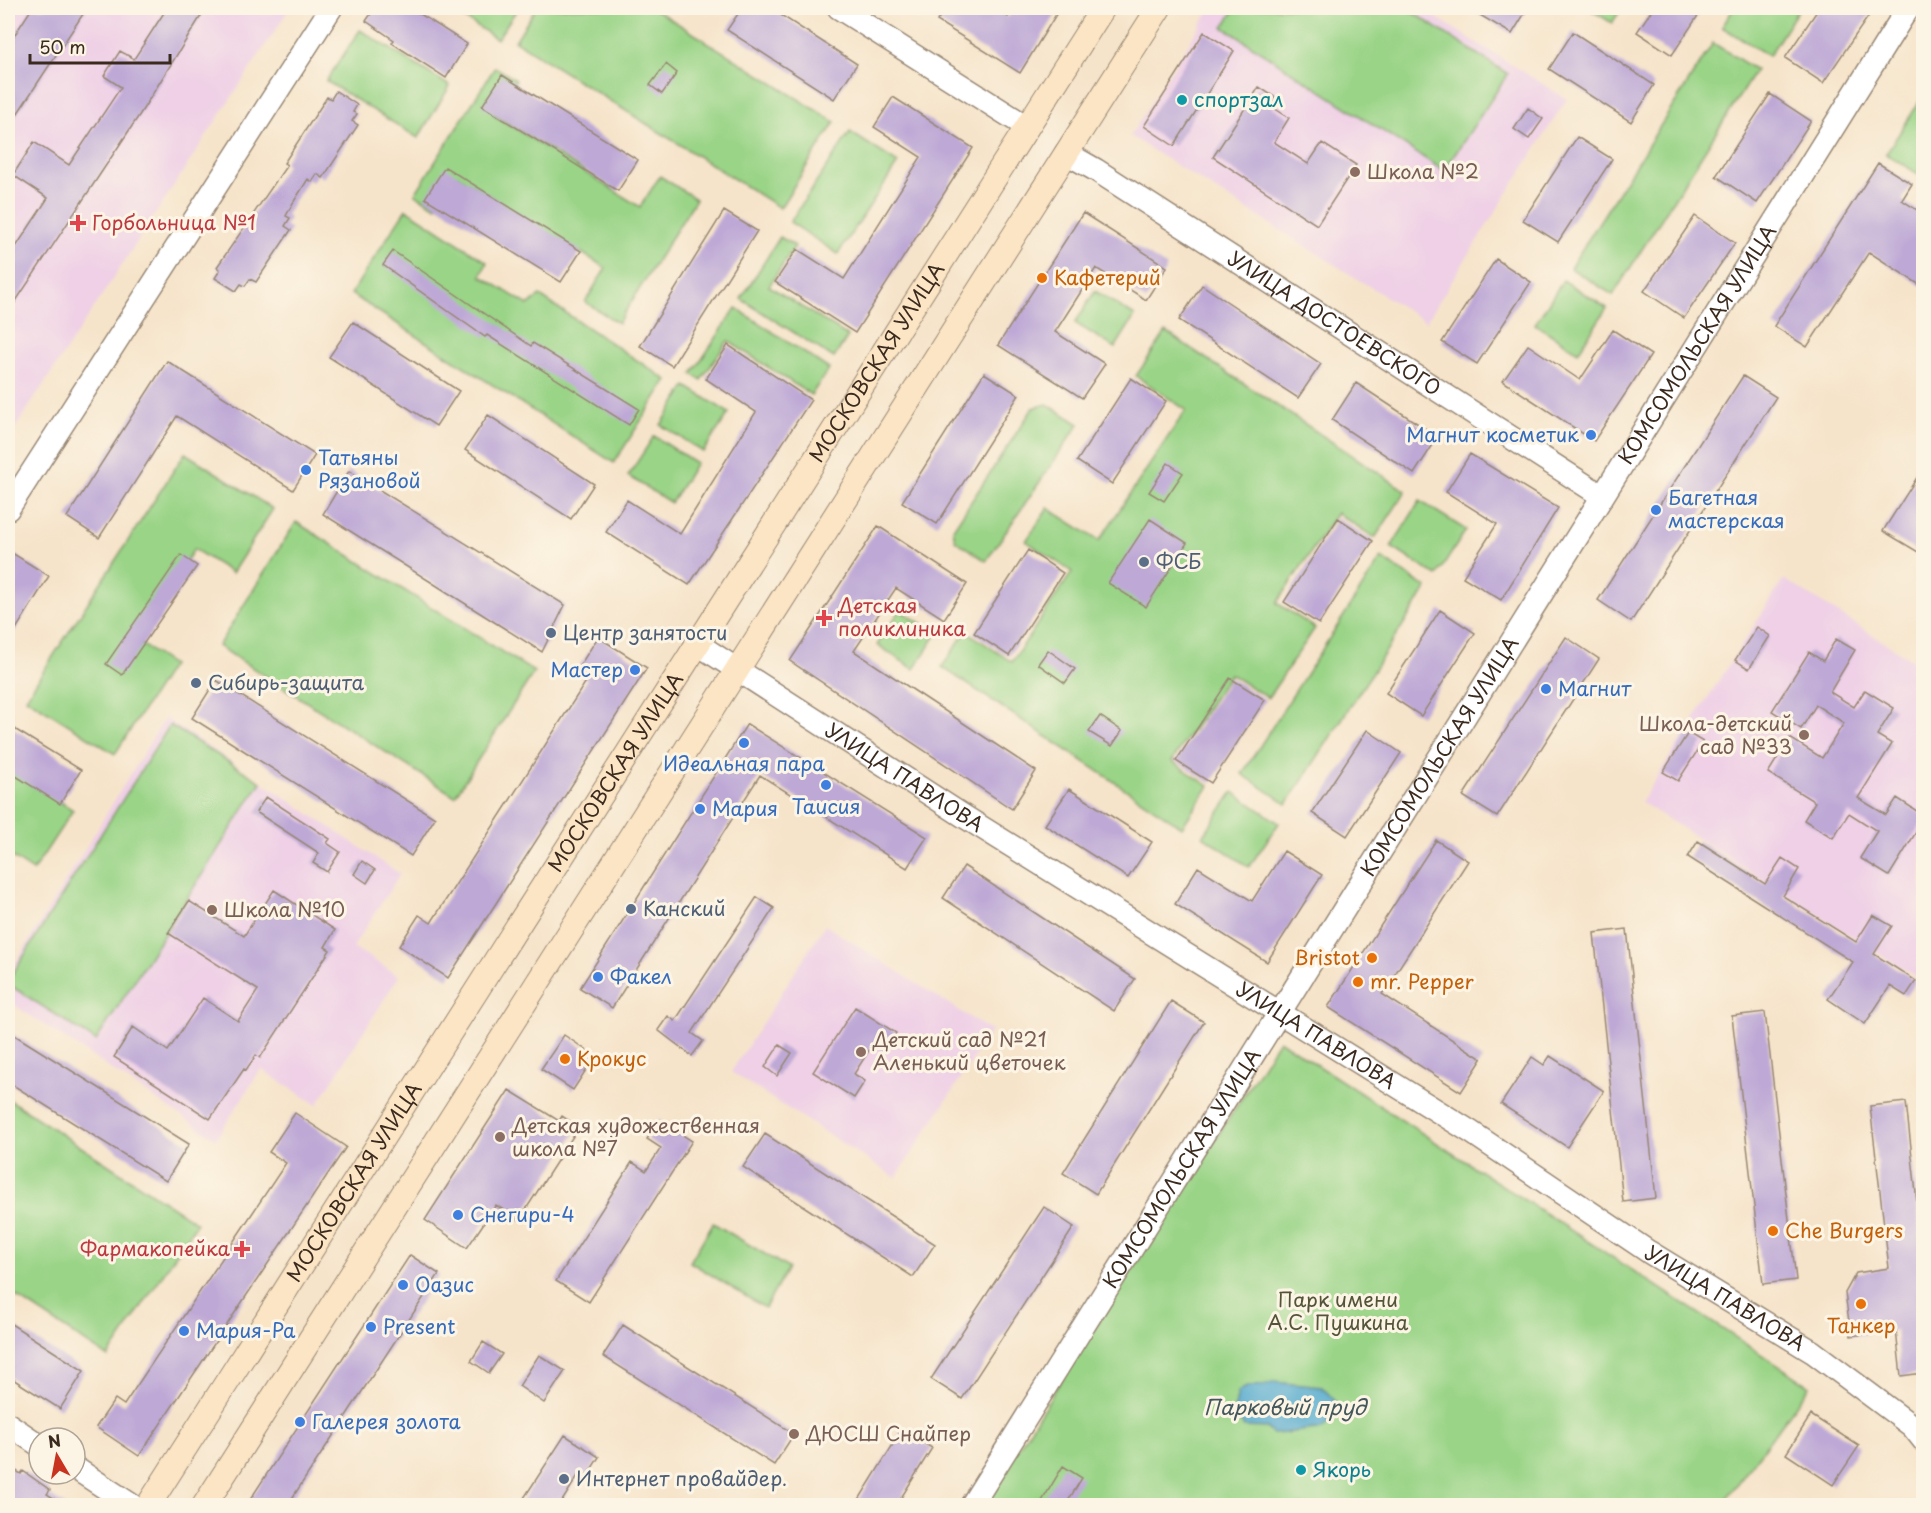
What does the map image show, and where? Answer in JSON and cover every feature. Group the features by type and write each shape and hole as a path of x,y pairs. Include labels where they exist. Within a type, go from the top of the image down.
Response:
{"main road":[{"name":"МОСКОВСКАЯ УЛИЦА","path":"148,1506 696,643 1103,8"},
{"path":"204,1506 1159,8"}],"street":[{"path":"8,509 331,8"},
{"path":"839,8 1027,128"},
{"name":"КОМСОМОЛЬСКАЯ УЛИЦА","path":"970,1506 1908,8"},
{"name":"УЛИЦА ДОСТОЕВСКОГО","path":"1066,153 1602,496"},
{"name":"УЛИЦА ПАВЛОВА","path":"696,643 965,817 1471,1132 1649,1252 1813,1352 1912,1426 1923,1441"},
{"path":"8,1424 27,1437"},
{"path":"87,1476 134,1506"}],"shaded area":[{"name":"Горбольница №1","path":"8,8 290,8 8,439"},
{"name":"Школа №2","path":"1211,8 1421,8 1567,99 1426,322 1130,136"},
{"name":"Школа-детский сад №33","path":"1784,579 1923,667 1921,980 1641,802"},
{"name":"Школа №10","path":"165,718 400,874 353,947 399,976 317,1105 261,1069 216,1139 8,1001 8,975"},
{"name":"Детский сад №21 Аленький цветочек","path":"825,925 991,1031 896,1178 731,1072"}],"green space":[{"path":"458,8 518,8 497,39 455,12"},
{"path":"536,8 653,8 835,122 780,208 515,41"},
{"path":"1236,8 1406,8 1508,74 1444,171 1223,27"},
{"path":"1588,8 1622,8 1612,23"},
{"path":"1734,8 1794,8 1798,10 1769,56 1722,27"},
{"path":"360,30 450,86 418,138 326,81"},
{"path":"1713,43 1756,70 1613,295 1570,268"},
{"path":"495,67 516,80 494,115 640,207 660,176 696,199 618,323 585,302 606,268 457,175 436,207 415,194"},
{"path":"1923,96 1923,177 1886,154"},
{"path":"850,132 898,163 838,254 790,222"},
{"path":"406,209 487,262 481,276 528,305 540,296 667,380 614,463 351,294"},
{"path":"780,237 795,246 769,286 848,336 834,358 741,299"},
{"path":"1563,280 1607,308 1578,352 1535,324"},
{"path":"1095,291 1135,316 1115,348 1075,323"},
{"path":"736,308 829,369 811,395 728,341 701,380 692,374"},
{"path":"1166,332 1406,491 1375,538 1337,513 1277,603 1315,628 1268,698 1230,674 1172,761 1209,786 1182,827 942,667 966,631 1012,662 1072,572 1026,541 1048,508 1099,541 1186,410 1136,376"},
{"path":"686,386 729,413 703,452 661,425"},
{"path":"1047,404 1079,424 986,561 955,540 953,529 1033,408"},
{"path":"654,436 696,463 671,503 628,476"},
{"path":"185,453 273,509 232,573 194,549 135,640 172,665 115,754 26,698"},
{"path":"1420,501 1466,530 1437,576 1391,547"},
{"path":"296,522 534,672 455,796 218,646"},
{"path":"1381,558 1427,588 1287,804 1242,774"},
{"path":"900,610 937,634 914,669 877,645"},
{"path":"170,725 261,782 96,1041 8,984 8,981"},
{"path":"8,768 73,810 33,871 8,854"},
{"path":"1233,792 1279,823 1249,867 1203,836"},
{"name":"Парк имени А.С. Пушкина","path":"1279,1040 1810,1386 1722,1505 981,1506"},
{"path":"8,1099 197,1223 108,1357 8,1291"},
{"path":"713,1223 788,1268 765,1308 690,1262"}],"water":[{"name":"Парковый пруд","path":"1274,1382 1322,1387 1337,1403 1337,1414 1322,1429 1273,1434 1267,1428 1244,1427 1234,1411 1238,1392 1248,1387"}],"building":[{"path":"32,8 87,8 8,128 8,45"},
{"path":"167,8 206,8 140,114 8,313 8,259 48,198 13,175 34,142 69,165 121,87 104,76 120,51 134,59"},
{"path":"375,8 411,8 467,44 446,78 392,43 394,40 366,21"},
{"path":"742,8 770,8 857,64 834,99 727,30"},
{"path":"945,8 993,8 1008,17 1014,8 1060,8 1020,73 937,21"},
{"path":"1468,8 1528,8 1512,34"},
{"path":"1653,8 1703,8 1672,55 1637,32"},
{"path":"1819,8 1874,8 1823,83 1785,58"},
{"name":"спортзал","path":"1204,32 1234,51 1174,146 1144,126"},
{"path":"1573,32 1654,85 1631,122 1549,69"},
{"path":"666,64 677,73 662,94 650,85"},
{"path":"502,75 638,160 618,191 482,106"},
{"path":"1259,87 1276,98 1271,106 1289,118 1274,142 1308,164 1322,143 1356,165 1317,225 1213,157"},
{"path":"336,91 357,105 353,112 357,114 352,121 358,125 323,178 317,174 312,182 308,179 286,216 290,218 285,226 291,230 256,282 250,279 245,286 241,284 236,291 215,278 220,270 217,267 287,165 284,163 327,97 331,99"},
{"path":"1770,94 1811,121 1757,203 1716,176"},
{"path":"893,97 973,148 855,333 775,282 797,249 844,279 921,157 874,127"},
{"path":"1528,108 1543,119 1529,139 1514,129"},
{"path":"1577,137 1612,159 1558,242 1523,220"},
{"path":"1878,163 1912,184 1902,200 1923,214 1923,287 1869,252 1807,347 1774,326"},
{"path":"445,167 581,251 561,282 425,198"},
{"path":"724,211 757,231 672,366 640,346"},
{"path":"1083,213 1167,267 1146,300 1096,268 1055,332 1105,364 1082,398 998,345"},
{"path":"1695,216 1735,243 1684,318 1644,291"},
{"path":"393,251 531,346 533,343 639,409 629,425 487,335 485,337 383,265"},
{"path":"1496,259 1531,282 1477,364 1442,342"},
{"path":"1202,285 1321,364 1298,398 1179,320"},
{"path":"353,322 459,391 436,426 329,357"},
{"path":"1613,330 1651,355 1594,441 1503,381 1528,345 1580,380"},
{"path":"728,345 811,400 689,585 606,532 627,500 680,534 756,412 706,379"},
{"path":"167,361 315,455 293,490 177,416 99,538 67,517"},
{"path":"984,373 1019,395 937,524 902,502"},
{"path":"1743,376 1776,397 1631,622 1598,600"},
{"path":"1131,378 1166,401 1112,484 1077,461"},
{"path":"1356,383 1438,437 1414,474 1332,420"},
{"path":"488,415 594,484 571,519 465,450"},
{"path":"1470,454 1558,508 1501,600 1463,577 1497,524 1446,492"},
{"path":"1168,463 1183,473 1164,501 1149,492"},
{"path":"1923,468 1923,543 1918,552 1883,531"},
{"path":"349,471 565,605 542,652 323,514"},
{"path":"1338,518 1373,541 1319,624 1284,602"},
{"name":"ФСБ","path":"1150,519 1187,543 1146,607 1108,583"},
{"path":"878,526 967,584 944,619 896,588 854,651 1036,771 1012,809 790,661"},
{"path":"1028,550 1063,573 1009,656 974,633"},
{"path":"12,553 49,576 8,642 8,561"},
{"path":"181,555 197,566 122,675 106,664"},
{"path":"1440,610 1475,633 1421,716 1386,693"},
{"path":"1757,627 1770,636 1749,669 1735,660"},
{"path":"598,637 647,668 448,978 399,946 419,915 431,923 587,680 575,673"},
{"path":"1566,637 1599,659 1497,817 1463,796"},
{"path":"1836,639 1855,650 1830,692 1854,707 1865,690 1894,708 1877,735 1892,744 1858,798 1886,815 1897,798 1923,815 1923,821 1889,876 1860,858 1877,831 1849,813 1833,838 1804,820 1815,802 1768,773 1790,738 1822,758 1844,723 1816,705 1801,729 1772,711 1809,652 1823,661"},
{"path":"1048,650 1075,669 1065,683 1038,664"},
{"path":"1230,678 1265,700 1211,783 1176,761"},
{"path":"216,680 435,818 411,856 192,718"},
{"path":"1100,716 1122,731 1112,746 1089,732"},
{"path":"747,724 927,837 907,868 760,775 612,1008 580,988"},
{"path":"8,725 81,770 60,804 8,771"},
{"path":"1367,730 1401,753 1347,836 1312,813"},
{"path":"1688,733 1703,742 1678,781 1663,772"},
{"path":"1069,789 1152,842 1128,878 1045,825"},
{"path":"266,797 330,839 327,843 340,852 327,872 313,863 319,853 256,812"},
{"path":"1436,840 1468,861 1382,994 1482,1059 1461,1092 1328,1007"},
{"path":"1698,841 1765,884 1782,858 1799,869 1783,896 1856,942 1873,915 1892,926 1874,954 1916,981 1906,996 1890,986 1865,1024 1828,999 1853,962 1688,857"},
{"path":"1284,851 1322,875 1267,962 1175,904 1198,867 1252,901"},
{"path":"362,861 375,870 367,883 354,874"},
{"path":"964,866 1135,979 1114,1011 943,898"},
{"path":"274,890 335,930 325,947 330,950 260,1058 256,1055 246,1070 244,1069 210,1119 114,1057 133,1027 168,1051 203,998 238,1021 258,990 168,933 189,901 244,936"},
{"path":"757,897 774,908 692,1033 703,1041 692,1056 658,1030 668,1016 675,1021"},
{"path":"1627,929 1656,1198 1623,1202 1594,933"},
{"path":"1171,1001 1204,1022 1096,1194 1063,1173"},
{"path":"855,1007 896,1033 885,1051 873,1044 854,1074 865,1081 854,1098 813,1072"},
{"path":"1765,1012 1796,1280 1763,1284 1732,1016"},
{"path":"8,1031 189,1144 166,1181 8,1082"},
{"path":"564,1035 595,1056 573,1090 541,1069"},
{"path":"779,1045 792,1053 777,1076 765,1067"},
{"path":"1550,1056 1604,1091 1567,1147 1501,1104 1532,1057 1544,1065"},
{"path":"509,1090 559,1121 562,1116 579,1127 519,1220 496,1205 467,1248 425,1220"},
{"path":"1906,1102 1923,1257 1923,1373 1901,1376 1896,1330 1851,1336 1845,1293 1856,1273 1889,1268 1870,1106"},
{"path":"295,1113 346,1147 139,1456 96,1427 115,1399 124,1405 286,1163 269,1152"},
{"path":"659,1120 692,1141 589,1302 556,1281 632,1162 646,1171 661,1148 647,1139"},
{"path":"765,1134 935,1244 913,1277 743,1167"},
{"path":"1044,1207 1074,1227 962,1399 931,1379"},
{"path":"410,1255 439,1274 287,1506 246,1506"},
{"path":"8,1322 84,1371 60,1409 8,1376"},
{"path":"623,1325 794,1434 774,1465 603,1356"},
{"path":"483,1342 502,1354 489,1373 471,1361"},
{"path":"539,1355 565,1371 544,1403 519,1386"},
{"path":"1811,1415 1859,1446 1833,1485 1786,1454"},
{"path":"902,1430 932,1448 896,1506 855,1506"},
{"path":"565,1435 599,1457 587,1476 581,1471 559,1506 530,1506 522,1501"},
{"path":"8,1466 21,1474 23,1471 27,1474 27,1486 44,1486 50,1490 47,1494 66,1506 8,1506"},
{"path":"1063,1466 1082,1478 1065,1506 1039,1506"}],"place":[{"name":"спортзал","path":"1182,100"},
{"name":"Школа №2","path":"1355,172"},
{"name":"Горбольница №1","path":"78,223"},
{"name":"Кафетерий","path":"1042,278"},
{"name":"Магнит косметик","path":"1591,435"},
{"name":"Татьяны Рязановой","path":"306,470"},
{"name":"Багетная мастерская","path":"1656,510"},
{"name":"ФСБ","path":"1144,562"},
{"name":"Детская поликлиника","path":"824,618"},
{"name":"Центр занятости","path":"551,633"},
{"name":"Мастер","path":"635,670"},
{"name":"Сибирь-защита","path":"196,683"},
{"name":"Магнит","path":"1546,689"},
{"name":"Школа-детский сад №33","path":"1804,735"},
{"name":"Идеальная пара","path":"744,743"},
{"name":"Таисия","path":"826,785"},
{"name":"Мария","path":"700,809"},
{"name":"Канский","path":"631,909"},
{"name":"Школа №10","path":"212,910"},
{"name":"Bristot","path":"1372,958"},
{"name":"Факел","path":"598,977"},
{"name":"mr. Pepper","path":"1358,982"},
{"name":"Детский сад №21 Аленький цветочек","path":"861,1052"},
{"name":"Крокус","path":"565,1059"},
{"name":"Детская художественная школа №7","path":"500,1137"},
{"name":"Снегири-4","path":"458,1215"},
{"name":"Che Burgers","path":"1773,1231"},
{"name":"Фармакопейка","path":"242,1249"},
{"name":"Оазис","path":"403,1285"},
{"name":"Танкер","path":"1861,1304"},
{"name":"Present","path":"371,1327"},
{"name":"Мария-Ра","path":"184,1331"},
{"name":"Галерея золота","path":"300,1422"},
{"name":"ДЮСШ Снайпер","path":"794,1434"},
{"name":"Якорь","path":"1301,1470"},
{"name":"Интернет провайдер.","path":"564,1479"}]}
